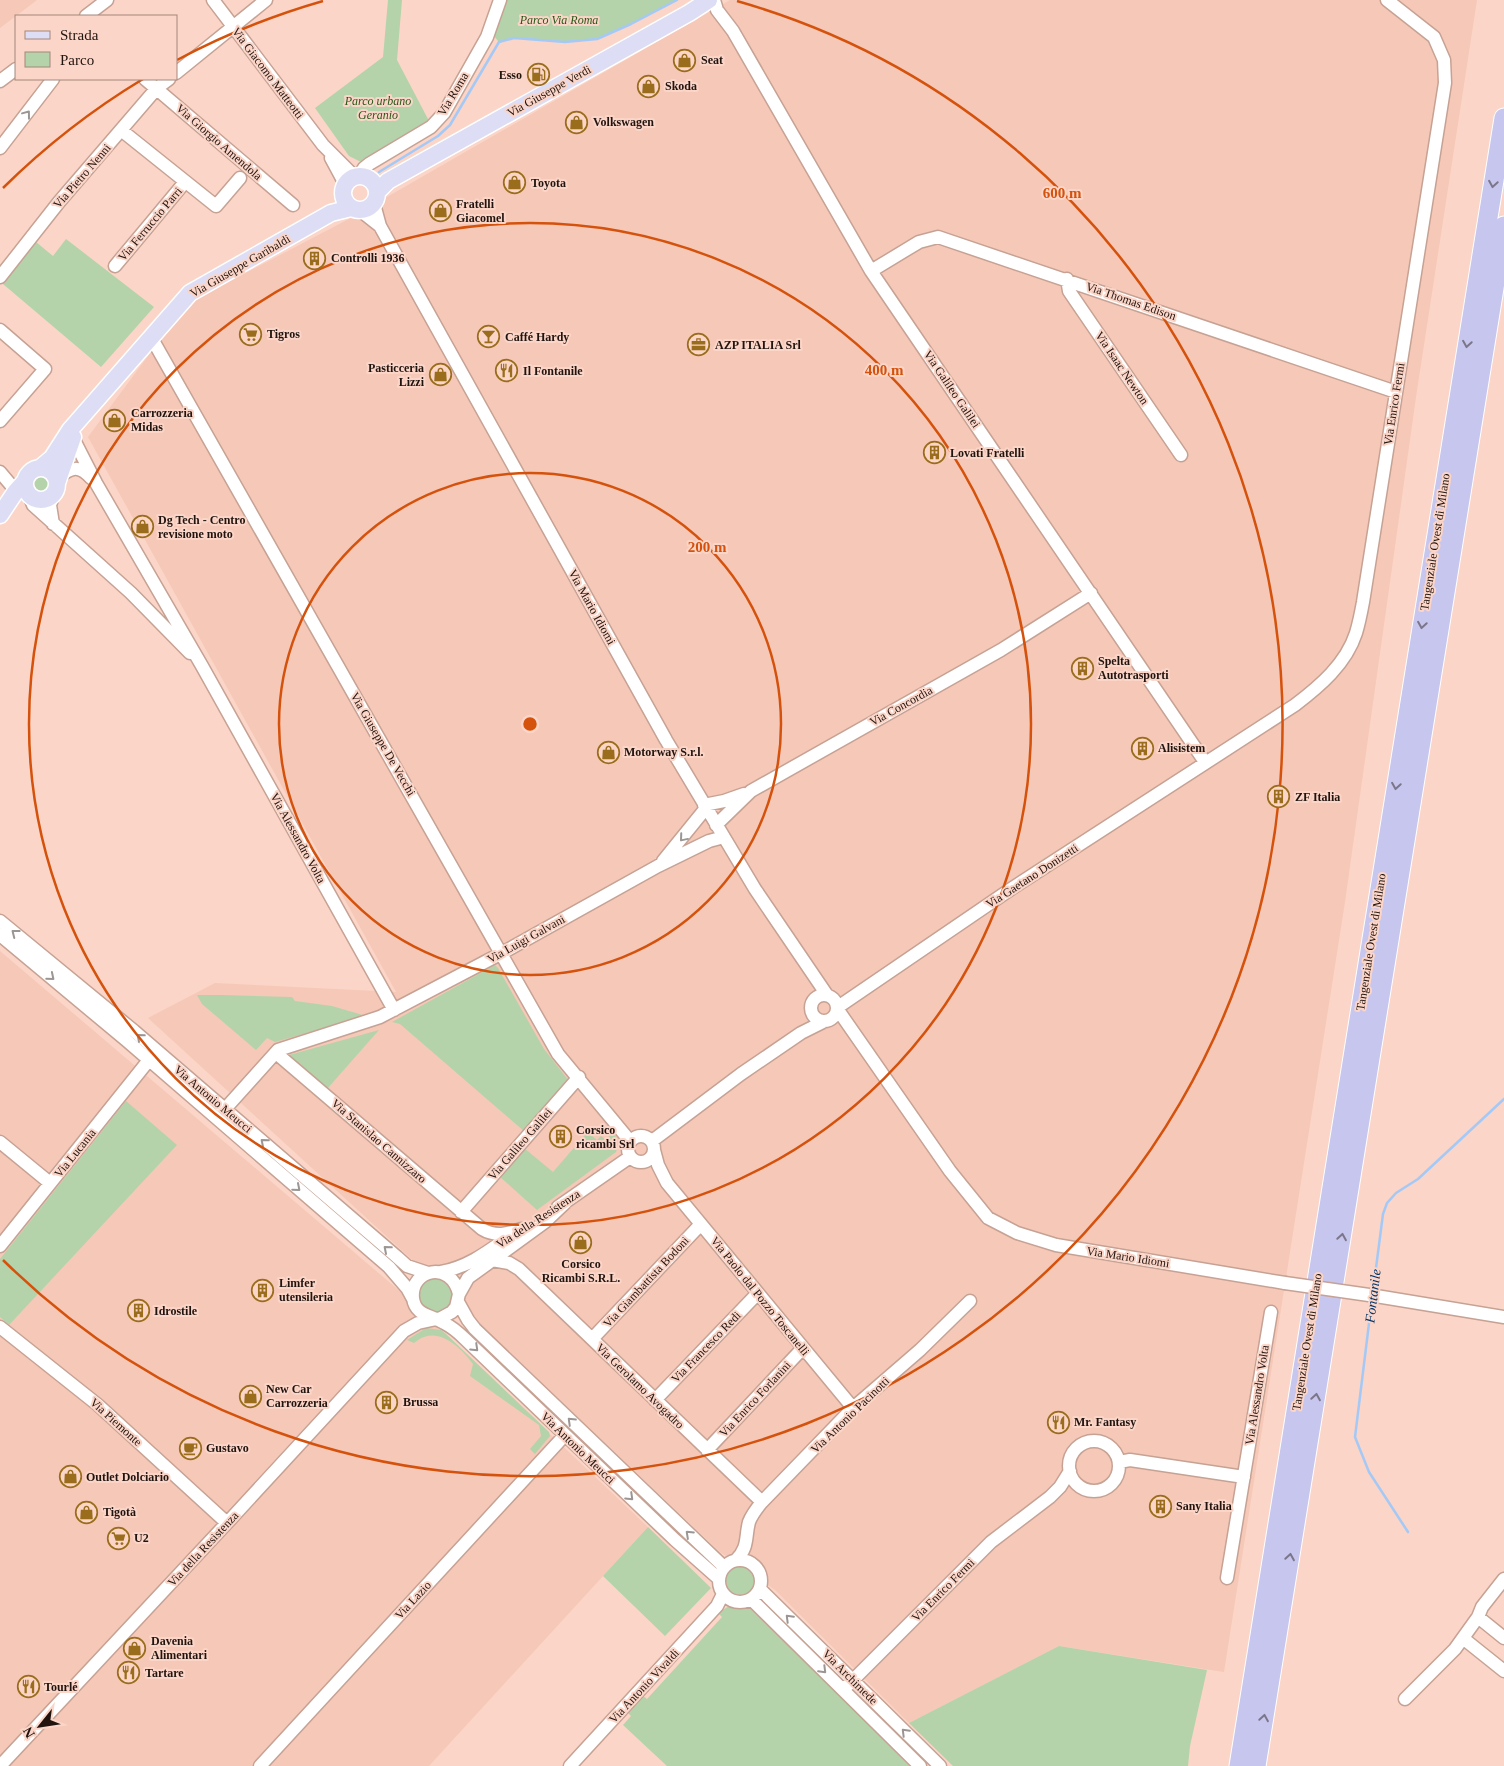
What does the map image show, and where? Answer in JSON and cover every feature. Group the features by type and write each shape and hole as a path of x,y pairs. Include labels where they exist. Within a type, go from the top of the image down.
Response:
{"highway":[{"name":"Tangenziale Ovest di Milano","path":"1239,1766 1504,118"},
{"name":"Tangenziale Ovest di Milano","path":"1256,1766 1504,226"}],"main road":[{"name":"Via Giuseppe Verdi","path":"363,190 674,22 709,0"},
{"name":"Via Giuseppe Garibaldi","path":"40,468 52,458 70,430 80,421 183,300 196,289 331,213 363,190"},
{"name":"Via Giuseppe Garibaldi","path":"57,485 72,438 80,421"},
{"path":"40,468 50,470 56,478 57,485 50,498 41,500 26,489 33,470 40,468"}],"street":[{"path":"87,15 107,0"},
{"name":"Via Giacomo Matteotti","path":"212,0 324,145 363,190"},
{"path":"178,71 266,0"},
{"name":"Via Roma","path":"363,190 375,162 431,127 444,113 487,37 500,0"},
{"name":"Via Galileo Galilei","path":"714,0 717,10 734,31 871,270 1206,762"},
{"name":"Via Galileo Galilei","path":"720,0 729,14 734,31"},
{"name":"Via Enrico Fermi","path":"1206,762 1296,705 1319,686 1333,672 1347,653 1356,634 1363,602 1446,83 1444,60 1434,37 1387,0"},
{"path":"0,82 15,70"},
{"path":"0,148 52,80"},
{"name":"Via Giorgio Amendola","path":"146,80 293,205"},
{"name":"Via Pietro Nenni","path":"0,277 58,202 157,88 168,80"},
{"path":"121,130 216,206 240,178"},
{"name":"Via Ferruccio Parri","path":"115,266 185,182"},
{"name":"Via Mario Idiomi","path":"363,190 380,226 661,732 755,889 830,1001 950,1171 988,1218 1016,1233 1056,1245 1504,1317"},
{"name":"Via Thomas Edison","path":"871,270 919,242 938,237 1067,279 1396,392"},
{"name":"Via Isaac Newton","path":"1067,279 1069,291 1181,455"},
{"path":"0,330 45,369 0,421"},
{"name":"Via Giuseppe De Vecchi","path":"151,337 558,1054 579,1077 630,1141"},
{"name":"Via Alessandro Volta","path":"72,438 394,1010"},
{"name":"Via Alessandro Volta","path":"57,485 67,471 78,469 85,471 96,483"},
{"name":"Via Alessandro Volta","path":"3,475 26,489 33,505 131,594 202,666"},
{"path":"53,524 50,505 57,485"},
{"name":"Via Concordia","path":"716,824 751,791 1000,650 1091,593"},
{"name":"Via Gaetano Donizetti","path":"830,1001 860,991 1206,762"},
{"path":"705,806 751,791"},
{"name":"Via Luigi Galvani","path":"658,866 683,838 705,806"},
{"name":"Via Luigi Galvani","path":"276,1053 278,1050 380,1018 658,866 709,841 724,837"},
{"name":"Via Antonio Meucci","path":"0,921 225,1109 396,1257 407,1266 428,1273"},
{"name":"Via Antonio Meucci","path":"0,935 149,1060 388,1267 407,1288 413,1298"},
{"path":"653,1146 644,1136 638,1136 630,1141 628,1147 635,1160 648,1160 652,1157 653,1146 741,1074 801,1033 835,1016 830,1001 812,1004 811,1012 801,1033"},
{"path":"811,1012 815,1018 850,1029"},
{"path":"225,1109 276,1053"},
{"name":"Via Stanislao Cannizzaro","path":"276,1053 482,1230"},
{"name":"Via Lucania","path":"0,1246 149,1060"},
{"name":"Via Galileo Galilei","path":"461,1212 579,1077"},
{"path":"0,1142 50,1183"},
{"name":"Via Paolo dal Pozzo Toscanelli","path":"653,1146 658,1165 667,1183"},
{"name":"Via Paolo dal Pozzo Toscanelli","path":"635,1160 648,1166 667,1183 853,1408"},
{"name":"Via della Resistenza","path":"441,1272 460,1268 489,1257 521,1229 542,1214 565,1203 635,1160"},
{"path":"459,1298 453,1279 441,1272 428,1273 418,1280 413,1291 415,1306 420,1312 428,1317 447,1316 452,1312 459,1298 468,1278 489,1257 517,1243 545,1222 565,1203"},
{"name":"Via Giambattista Bodoni","path":"592,1339 701,1224"},
{"path":"482,1230 498,1235 521,1229"},
{"path":"482,1230 489,1257"},
{"path":"517,1243 514,1250 519,1269"},
{"name":"Via Gerolamo Avogadro","path":"489,1257 509,1263 519,1269 762,1502"},
{"name":"Via Francesco Redi","path":"655,1400 758,1293"},
{"name":"Via della Resistenza","path":"404,1331 411,1313 413,1298"},
{"name":"Via Antonio Meucci","path":"459,1298 468,1320 475,1329 724,1567"},
{"name":"Via Antonio Pacinotti","path":"736,1560 747,1540 749,1523 762,1502 853,1408 920,1350 970,1301"},
{"name":"Via Alessandro Volta","path":"1227,1578 1270,1312"},
{"name":"Via Antonio Meucci","path":"436,1318 452,1327 466,1339 675,1540 719,1579"},
{"name":"Via della Resistenza","path":"0,1766 404,1331 418,1323 436,1318"},
{"name":"Via Piemonte","path":"0,1327 98,1405 227,1523"},
{"name":"Via Enrico Forlanini","path":"707,1450 803,1348"},
{"name":"Via Lazio","path":"260,1766 565,1435"},
{"path":"1050,1497 1072,1488 1085,1490 1092,1491 1107,1488 1117,1477 1119,1462 1115,1451 1105,1443 1087,1442 1073,1453 1070,1459 1070,1471 1075,1482 1085,1490"},
{"path":"1119,1462 1130,1460 1244,1477"},
{"path":"1050,1497 1060,1487 1070,1471"},
{"name":"Via Enrico Fermi","path":"843,1690 991,1542 1050,1497"},
{"name":"Via Antonio Pacinotti","path":"747,1540 754,1564"},
{"path":"736,1560 748,1561 754,1564 761,1575 760,1589 751,1599 737,1602 727,1596 719,1579 724,1567 736,1560"},
{"path":"1405,1699 1441,1665 1464,1639 1482,1607 1504,1579"},
{"name":"Via Archimede","path":"760,1589 940,1766"},
{"name":"Via Antonio Vivaldi","path":"570,1766 727,1596"},
{"name":"Via Archimede","path":"751,1599 920,1766"},
{"path":"1478,1617 1504,1638"},
{"path":"1464,1639 1504,1671"}],"shaded area":[{"path":"0,0 37,0 15,15 0,28"},
{"path":"730,0 1477,0 1416,397 1345,902 1224,1672 1059,1646 909,1723 775,1590 720,1552 408,1256 148,1018 215,983 396,992 88,437 162,337 194,300 347,220"},
{"path":"0,951 395,1287 648,1527 429,1766 0,1766"}],"green space":[{"name":"Parco urbano Geranio","path":"388,0 402,0 397,60 429,121 361,162 349,156 315,108 383,57"},
{"name":"Parco Via Roma","path":"505,0 677,0 597,39 565,42 514,38 499,42 492,34"},
{"path":"66,239 154,307 101,367 3,284 36,242 53,256"},
{"path":"40,474 47,477 50,484 47,491 40,494 33,491 30,484 33,477"},
{"path":"495,965 544,1049 569,1081 525,1132 400,1024 392,1022"},
{"path":"197,995 292,997 295,1001 332,1006 366,1016 275,1042 267,1038 256,1050 202,1004"},
{"path":"379,1030 327,1089 288,1056 289,1055"},
{"path":"126,1101 177,1145 9,1325 0,1317 0,1259"},
{"path":"592,1127 596,1131 592,1136 597,1140 601,1136 606,1140 613,1132 618,1142 616,1152 537,1210 499,1176 524,1148 553,1172"},
{"path":"435,1279 442,1280 447,1284 451,1289 451,1303 447,1308 442,1312 435,1313 428,1312 423,1308 419,1303 418,1296 419,1289 423,1284 428,1280"},
{"path":"426,1328 441,1330 445,1333 549,1432 550,1436 535,1454 530,1449 541,1436 539,1425 470,1376 473,1364 458,1347 438,1336 424,1337 414,1343 407,1340"},
{"path":"648,1527 711,1588 665,1636 603,1576"},
{"path":"740,1567 750,1571 754,1581 750,1591 740,1595 730,1591 726,1581 730,1571"},
{"path":"729,1606 750,1606 912,1766 667,1766 623,1725 631,1716 627,1712 642,1695 647,1699 722,1617 718,1613"},
{"path":"1059,1646 1207,1670 1190,1746 1188,1766 953,1766 909,1723"}],"waterway":[{"path":"379,172 438,136 450,125 499,42 514,38 565,42 597,39 677,0"},
{"name":"Fontanile","path":"1373,1291 1383,1214 1387,1203 1396,1193 1418,1179 1504,1099"},
{"name":"Fontanile","path":"1372,1299 1355,1437 1369,1472 1408,1532"}],"place":[{"name":"Seat","path":"685,60"},
{"name":"Esso","path":"538,75"},
{"name":"Skoda","path":"649,86"},
{"name":"Volkswagen","path":"577,122"},
{"name":"Toyota","path":"515,183"},
{"name":"Fratelli Giacomel","path":"440,211"},
{"name":"Controlli 1936","path":"315,258"},
{"name":"Tigros","path":"251,334"},
{"name":"Caffé Hardy","path":"489,337"},
{"name":"AZP ITALIA Srl","path":"699,345"},
{"name":"Il Fontanile","path":"507,371"},
{"name":"Pasticceria Lizzi","path":"440,375"},
{"name":"Carrozzeria Midas","path":"115,420"},
{"name":"Lovati Fratelli","path":"934,453"},
{"name":"Dg Tech - Centro revisione moto","path":"142,527"},
{"name":"Spelta Autotrasporti","path":"1082,668"},
{"name":"Alisistem","path":"1142,748"},
{"name":"Motorway S.r.l.","path":"608,752"},
{"name":"ZF Italia","path":"1279,797"},
{"name":"Corsico ricambi Srl","path":"560,1137"},
{"name":"Corsico Ricambi S.R.L.","path":"581,1243"},
{"name":"Limfer utensileria","path":"263,1290"},
{"name":"Idrostile","path":"138,1311"},
{"name":"New Car Carrozzeria","path":"250,1396"},
{"name":"Brussa","path":"387,1402"},
{"name":"Mr. Fantasy","path":"1058,1422"},
{"name":"Gustavo","path":"190,1448"},
{"name":"Outlet Dolciario","path":"70,1477"},
{"name":"Sany Italia","path":"1160,1506"},
{"name":"Tigotà","path":"87,1512"},
{"name":"U2","path":"118,1538"},
{"name":"Davenia Alimentari","path":"135,1648"},
{"name":"Tartare","path":"129,1673"},
{"name":"Tourlé","path":"28,1687"}]}
